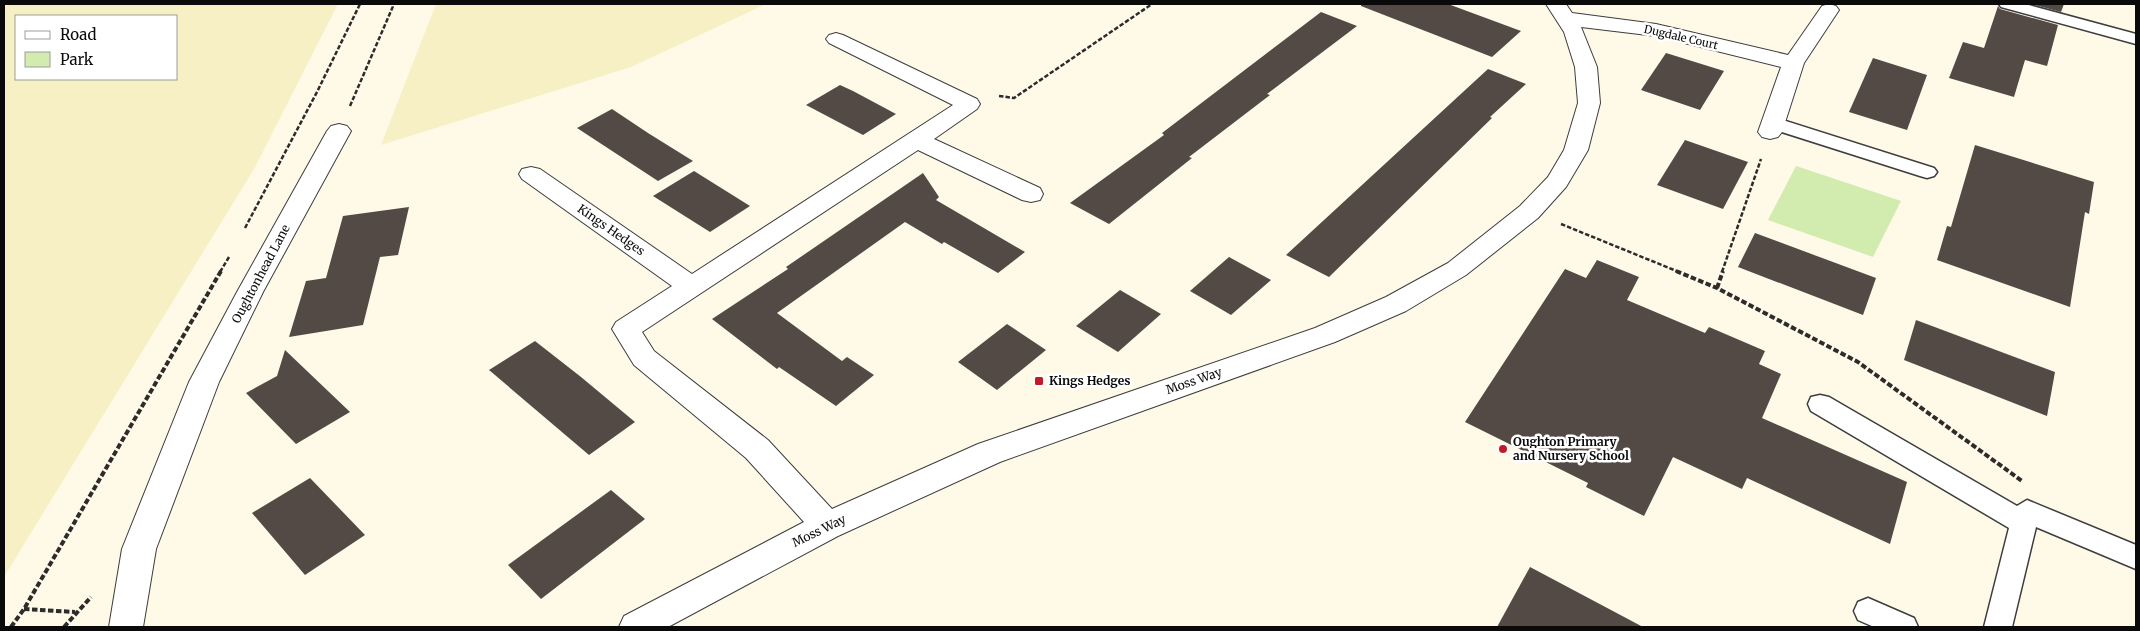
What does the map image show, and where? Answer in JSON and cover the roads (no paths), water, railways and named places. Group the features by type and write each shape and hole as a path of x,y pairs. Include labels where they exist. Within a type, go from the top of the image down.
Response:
{"street":[{"path":"1772,128 1792,63 1829,10"},
{"name":"Dugdale Court","path":"1562,11 1656,30 1792,63"},
{"name":"Moss Way","path":"636,627 827,526 989,453 1324,335 1387,308 1457,269 1529,212 1557,182 1576,150 1589,103 1586,67 1574,32 1562,11"},
{"path":"827,526 778,469 757,449 644,358 626,329 917,140 969,104 836,40"},
{"name":"Oughtonhead Lane","path":"126,627 139,549 204,382 250,292 339,131"},
{"path":"917,140 1030,194"},
{"name":"Kings Hedges","path":"531,174 691,286"}],"lane":[{"path":"2007,4 2136,39"},
{"path":"1772,128 1926,172"},
{"path":"1820,404 2024,522"},
{"path":"1998,627 2027,511 2136,557"},
{"path":"1868,611 1904,627"}],"place":[{"name":"Kings Hedges","path":"1039,381"},
{"name":"Oughton Primary and Nursery School","path":"1503,449"}]}
